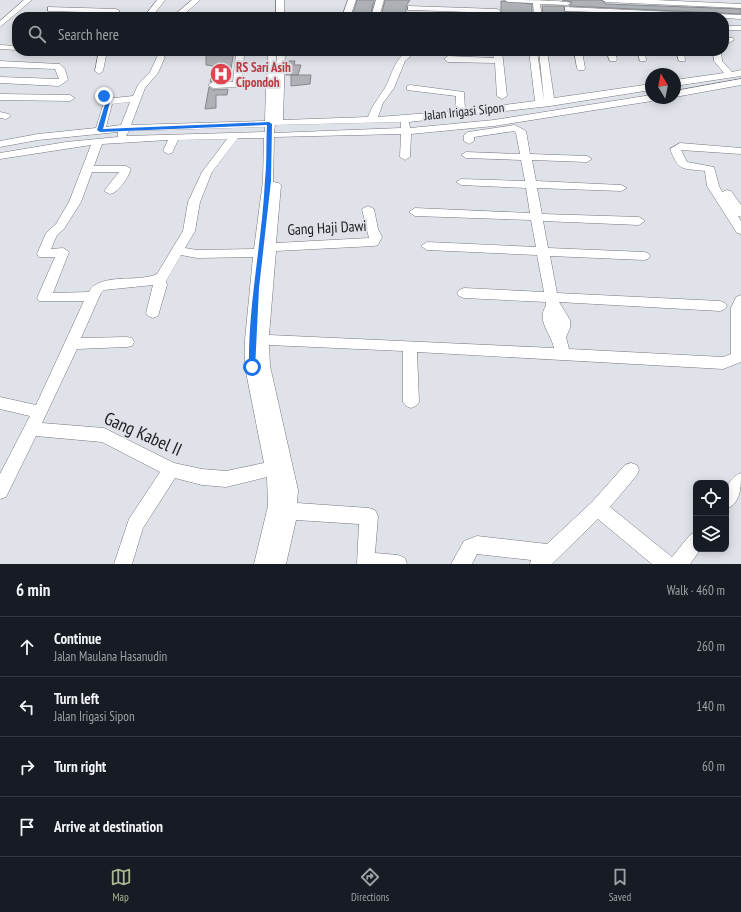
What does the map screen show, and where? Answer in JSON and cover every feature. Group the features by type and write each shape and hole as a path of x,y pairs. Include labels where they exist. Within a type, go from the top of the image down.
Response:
{"street":[{"path":"13,12 28,0"},
{"path":"152,12 161,0"},
{"path":"182,12 196,0"},
{"path":"272,0 273,12"},
{"path":"280,0 280,12"},
{"path":"348,12 352,0"},
{"path":"377,12 380,0"},
{"path":"496,0 497,12"},
{"path":"508,0 527,0 568,7 634,12"},
{"path":"527,0 529,12"},
{"path":"606,0 680,2 741,6"},
{"path":"536,1 537,12"},
{"path":"680,2 685,12"},
{"path":"411,4 480,12"},
{"path":"49,12 54,7 116,11"},
{"path":"2,21 12,13"},
{"path":"729,17 741,17"},
{"path":"2,21 12,20"},
{"path":"729,28 741,28"},
{"path":"0,47 12,48"},
{"path":"99,72 102,56"},
{"path":"237,84 240,56"},
{"path":"263,564 277,506 277,484 258,407 252,367 267,340 261,251 275,205 271,129 264,83 270,72 272,56"},
{"path":"271,129 280,82 281,56"},
{"path":"372,120 378,103 389,88 401,60 406,56"},
{"path":"498,56 502,96"},
{"path":"534,56 540,104"},
{"path":"544,56 550,103"},
{"path":"579,56 581,68"},
{"path":"718,56 718,61 730,74"},
{"path":"119,140 141,87 154,73 161,57"},
{"path":"448,59 466,58 499,61"},
{"path":"0,61 57,66 61,69 64,80 59,83 0,80"},
{"path":"270,72 280,72"},
{"path":"681,82 741,73"},
{"path":"213,85 280,82"},
{"path":"681,93 741,82"},
{"path":"410,88 461,94 460,114"},
{"name":"Jalan Irigasi Sipon","path":"0,144 38,137 99,136 119,140 174,138 372,120 405,125 460,114 550,103 645,88"},
{"path":"0,97 70,98"},
{"path":"93,296 44,298 63,252 43,254 52,234 60,226 74,202 99,136 104,99 136,99"},
{"name":"Jalan Irigasi Sipon","path":"271,129 494,123 645,99"},
{"path":"405,125 405,157"},
{"path":"469,140 471,134 517,128 522,131 552,301 548,312 552,327 559,337 563,354"},
{"name":"Jalan Irigasi Sipon","path":"0,156 99,136 124,129 240,132"},
{"path":"0,491 33,429 73,344 96,289 101,286 159,280 164,275 189,231 194,202 207,172 240,132"},
{"path":"168,151 174,138"},
{"path":"741,151 680,146 676,147 681,163 684,165 710,169 713,186 741,230"},
{"path":"466,155 586,159"},
{"path":"86,170 126,169 123,176 110,191"},
{"path":"461,182 621,188"},
{"path":"727,193 741,213"},
{"name":"Gang Haji Dawi","path":"261,251 375,242 376,237 372,229 368,209"},
{"path":"415,212 639,221"},
{"path":"427,246 644,256"},
{"path":"177,250 197,254 230,254 261,251"},
{"path":"153,313 160,285 159,280"},
{"path":"464,293 552,301 720,306"},
{"path":"267,340 563,354 723,364 735,359 740,351 737,326 738,308 741,300"},
{"path":"73,344 127,342"},
{"path":"410,347 411,402"},
{"path":"0,403 40,412"},
{"name":"Gang Kabel II","path":"33,429 104,435 170,470 215,479 236,477 273,468"},
{"path":"273,468 288,483 288,511 277,564"},
{"path":"123,564 135,525 170,470"},
{"path":"460,564 463,563 470,547 477,545 544,558 598,508 631,470"},
{"path":"729,497 741,481"},
{"path":"598,508 666,564"},
{"path":"288,511 369,516 365,562 398,564"},
{"path":"678,564 693,545"}],"building":[{"path":"357,0 374,0 371,12 353,12"},
{"path":"385,0 410,0 406,6 406,12 382,12"},
{"path":"562,0 601,0 606,4 741,9 741,14 729,13 729,12 569,6 572,2"},
{"path":"501,1 532,4 532,12 501,12"},
{"path":"542,6 564,6 565,12 543,12"},
{"name":"RS Sari Asih Cipondoh","path":"206,56 233,56 229,80 210,82 213,66 206,65"},
{"path":"286,61 295,61 294,65 301,65 298,75 286,75"},
{"path":"291,75 311,75 310,84 291,86"},
{"path":"209,87 213,90 228,89 227,95 216,95 216,108 205,109"}],"place":[{"name":"RS Sari Asih Cipondoh","path":"221,74"}],"route":[{"path":"104,96 107,96 108,101 100,130 269,124 268,181 256,288 252,340 252,367"}]}
